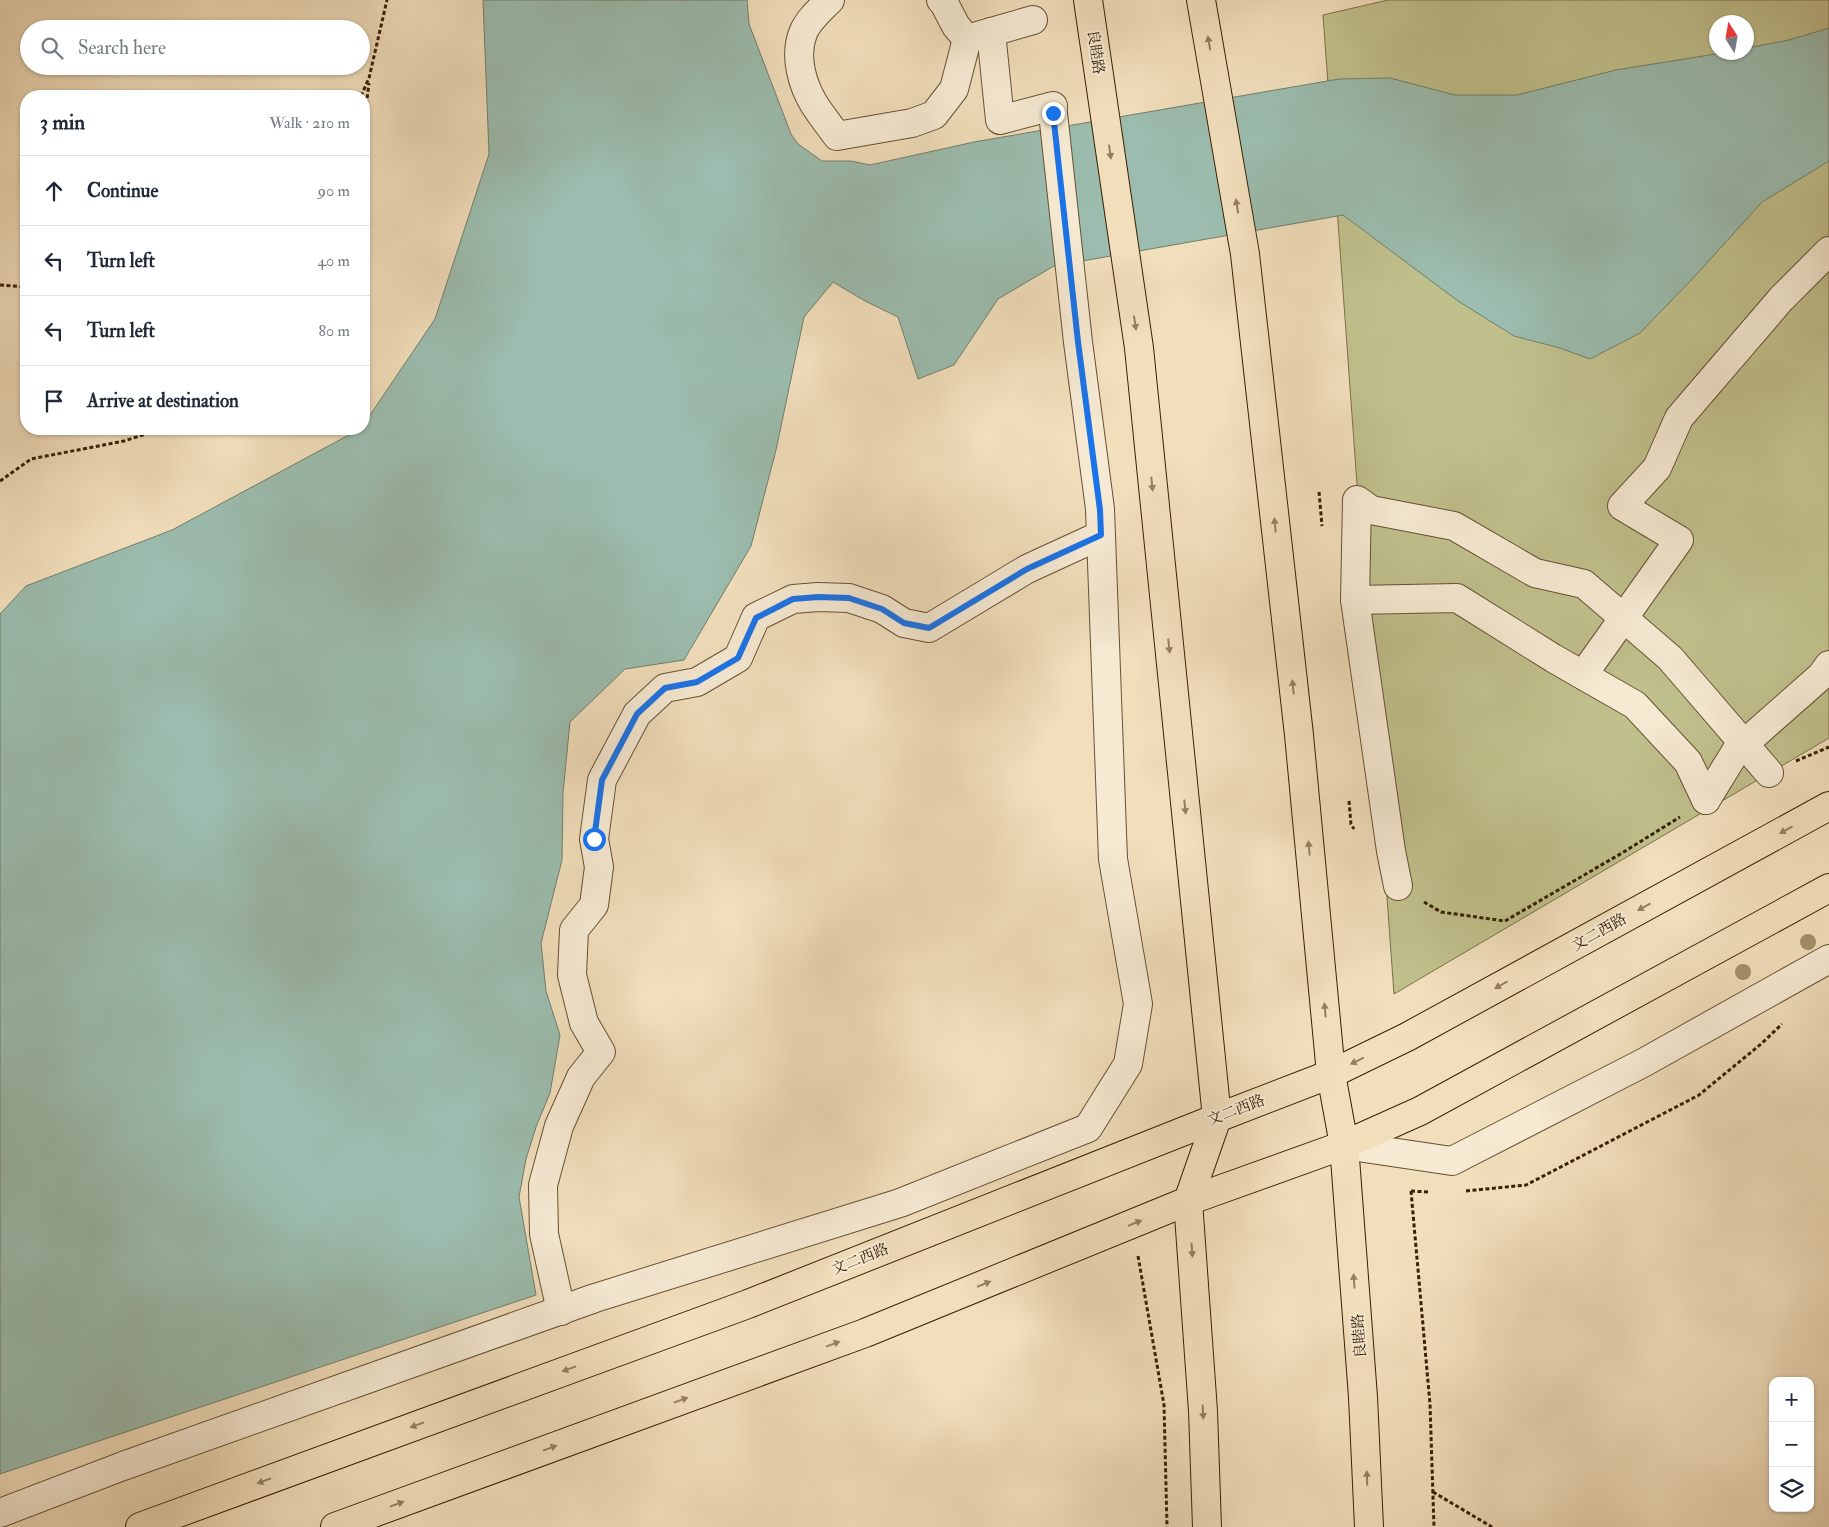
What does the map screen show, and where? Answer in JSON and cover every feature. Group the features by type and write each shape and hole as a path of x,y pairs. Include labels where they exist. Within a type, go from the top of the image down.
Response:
{"main road":[{"name":"良睦路","path":"1088,0 1139,348 1217,1118"},
{"name":"良睦路","path":"1201,0 1244,254 1299,735 1331,1074 1344,1145 1363,1397 1369,1527"},
{"name":"文二西路","path":"140,1527 748,1304 1331,1074 1416,1032 1829,806"},
{"path":"335,1527 865,1333 1188,1201 1344,1145 1420,1111 1829,888"},
{"path":"1207,1527 1203,1411 1188,1201 1217,1118"}],"lane":[{"path":"830,0 814,15 803,34 800,65 803,81 814,104 837,136 912,123 934,115 954,89 979,35"},
{"path":"941,0 956,26 979,35 1033,20"},
{"path":"0,1513 123,1466 595,1298 900,1203 1088,1128 1128,1064 1138,1004 1113,859 1100,510 1078,342 1053,109 1000,120 979,35"},
{"path":"1583,675 1679,540 1622,506 1657,468 1679,418 1781,299 1829,251"},
{"path":"1398,886 1391,851 1355,600 1357,500 1371,510 1454,526 1535,573 1584,584 1670,658 1769,773"},
{"path":"561,1311 544,1234 544,1185 559,1126 581,1077 601,1052 584,1023 572,975 574,930 594,905 599,867 594,839 602,780 637,714 665,688 697,682 738,658 756,618 793,599 818,597 849,598 882,609 904,623 929,628 1027,569 1101,535"},
{"path":"1355,600 1457,598 1635,705 1688,762 1706,800"},
{"path":"1706,800 1736,750 1821,676 1829,665"},
{"path":"1344,1145 1452,1161 1643,1063 1829,959"}],"path":[{"path":"370,74 387,0"},
{"path":"368,90 370,75"},
{"path":"364,90 369,78"},
{"path":"0,285 20,287"},
{"path":"0,481 31,459 141,435"},
{"path":"1319,492 1323,531"},
{"path":"1769,773 1829,747"},
{"path":"1348,794 1351,824 1355,832"},
{"path":"1398,886 1441,912 1505,922 1622,853 1706,800"},
{"path":"1458,1192 1526,1185 1699,1095 1787,1020"},
{"path":"1407,1154 1430,1404 1434,1527"},
{"path":"1411,1191 1435,1192"},
{"path":"1132,1224 1164,1406 1167,1527"},
{"path":"1433,1492 1492,1527"}],"green space":[{"path":"1388,0 1829,0 1829,738 1394,994 1323,15"}],"shaded area":[{"path":"483,0 747,0 749,24 791,134 798,144 822,161 851,161 870,165 974,142 1339,79 1390,78 1455,95 1517,95 1616,70 1709,55 1709,60 1754,60 1754,47 1789,40 1829,28 1829,161 1762,202 1640,333 1590,359 1560,348 1514,336 1458,301 1343,215 1054,266 998,299 954,365 918,379 898,317 865,301 833,282 804,317 776,450 751,546 684,660 625,669 570,722 563,793 562,860 541,943 546,991 560,1035 550,1093 536,1127 526,1159 519,1197 536,1295 0,1474 0,614 26,586 172,530 349,435 370,435 370,415 435,319 489,154"}],"route":[{"path":"594,839 602,780 637,714 665,688 697,682 738,658 756,618 793,599 818,597 849,598 882,609 904,623 929,628 1027,569 1101,535 1100,510 1078,342 1053,113"}]}
